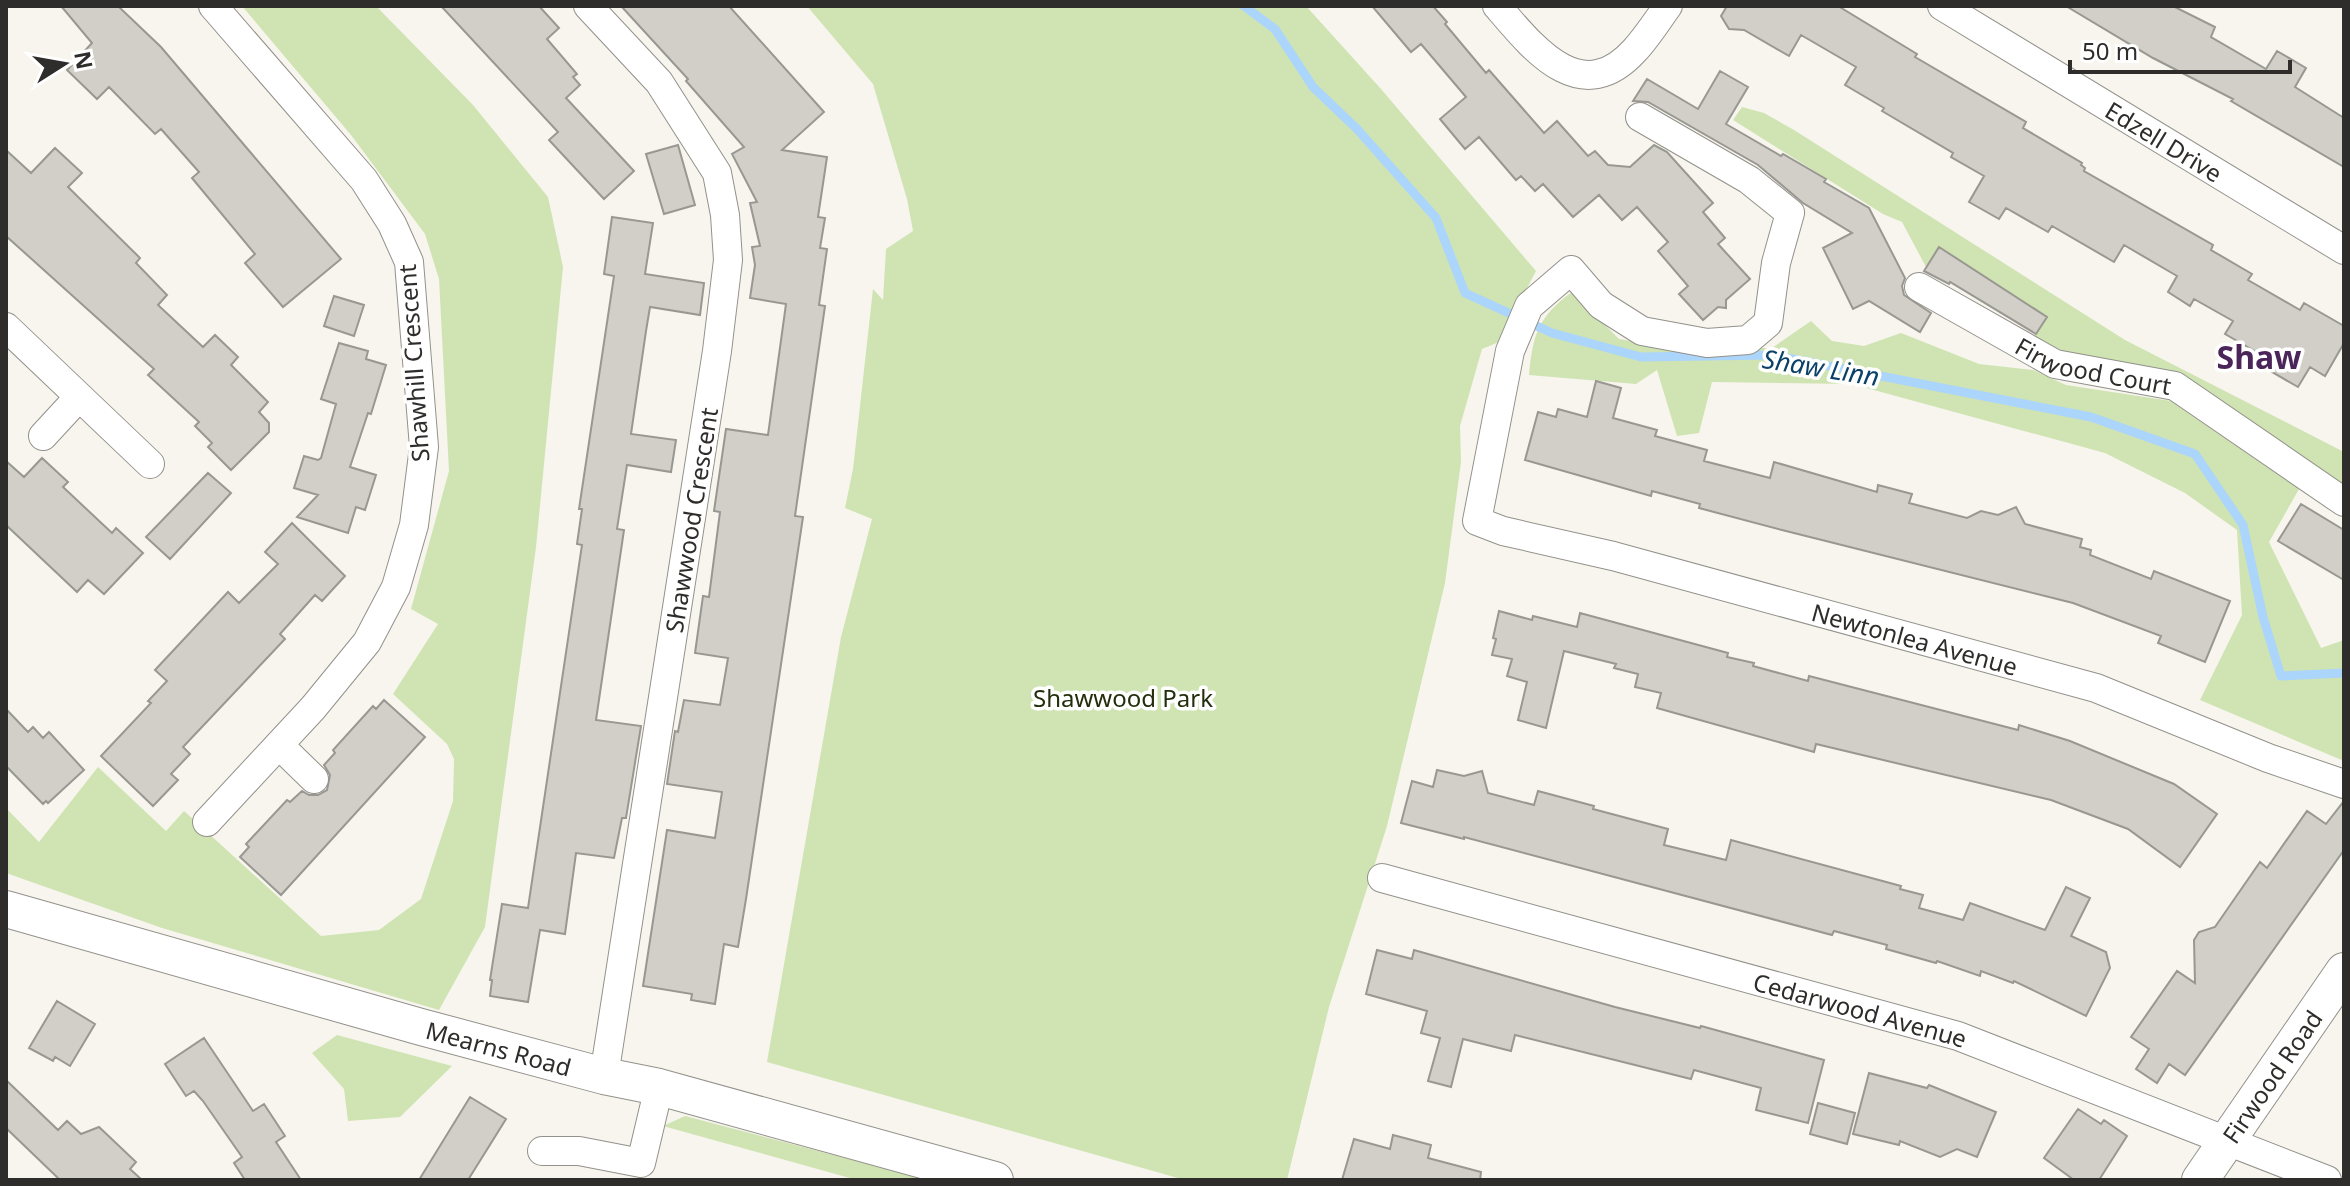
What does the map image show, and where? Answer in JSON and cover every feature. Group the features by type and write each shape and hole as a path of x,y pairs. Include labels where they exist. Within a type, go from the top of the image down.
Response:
{"street":[{"name":"Shawhill Crescent","path":"207,822 279,745 367,642 396,587 414,525 424,462 409,262 392,224 371,191 213,6"},
{"name":"Shawwood Crescent","path":"588,6 659,82 717,173 725,215 728,260 717,351 604,1076"},
{"path":"1497,6 1533,48 1565,71 1600,75 1633,53 1668,6"},
{"name":"Edzell Drive","path":"1942,6 2344,250"},
{"name":"Newtonlea Avenue","path":"1640,117 1749,180 1790,213 1776,263 1768,323 1748,340 1707,343 1642,331 1601,305 1571,270 1529,306 1510,351 1477,521 1503,531 1613,556 2096,688 2268,758 2344,784"},
{"name":"Firwood Court","path":"1919,287 2055,364 2175,386 2344,502"},
{"path":"6,327 150,464"},
{"path":"43,436 79,397"},
{"path":"279,745 314,779"},
{"name":"Cedarwood Avenue","path":"1382,878 1958,1036 2327,1180"},
{"name":"Mearns Road","path":"6,909 421,1027 604,1076 659,1087 942,1173 995,1180"},
{"name":"Firwood Road","path":"2200,1180 2344,971"},
{"path":"542,1151 579,1151 641,1163 659,1087"}],"green space":[{"path":"242,6 376,6 473,105 548,197 563,267 536,547 485,927 439,1010 162,928 6,873 6,808 39,842 98,767 166,831 184,811 321,936 379,930 421,899 453,801 454,759 447,744 393,694 438,624 411,609 449,471 439,279 425,234 351,135"},
{"name":"Shawwood Park","path":"807,6 1306,6 1536,271 1499,342 1482,349 1460,426 1461,462 1445,583 1387,826 1329,1007 1287,1180 1185,1180 767,1062 841,637 872,519 845,508 853,469 873,289 883,300 886,249 913,231 907,199 873,84"},
{"path":"1742,107 1764,113 1794,130 2125,340 2344,452 2344,491 2177,377 2069,359 2033,337 2046,316 1940,247 1926,267 1902,222 1883,214 1733,120"},
{"path":"1572,292 1619,339 1672,348 1772,348 1811,321 1832,341 1864,346 1901,333 1979,364 2033,370 2066,385 2171,401 2299,489 2269,542 2321,648 2344,640 2344,761 2200,700 2242,615 2237,530 2185,493 2105,453 1852,384 1712,382 1699,433 1677,436 1657,370 1636,384 1529,375 1539,328 1552,310"},
{"path":"337,1035 452,1066 400,1117 348,1121 344,1089 312,1053"},
{"path":"685,1116 929,1180 857,1180 663,1126"}],"building":[{"path":"61,6 118,6 161,47 341,259 283,307 245,263 255,254 192,178 199,172 161,129 155,134 109,87 97,99 67,70 92,43"},
{"path":"441,6 539,6 559,28 547,39 577,74 573,77 580,85 566,98 634,171 604,199 549,140 558,132"},
{"path":"621,6 729,6 824,112 782,150 827,157 818,217 825,218 820,248 827,249 819,305 825,306 795,516 803,517 746,899 738,947 724,944 715,1004 691,1000 692,994 643,986 667,830 715,838 722,792 667,784 675,731 678,732 684,700 720,705 728,658 695,653 703,596 709,597 720,512 714,511 726,429 768,435 786,304 750,298 755,265 752,247 760,246 750,203 757,202 732,154 744,147 686,81 688,79"},
{"path":"1372,6 1433,6 1486,73 1489,70 1544,133 1557,121 1588,156 1595,151 1608,165 1630,167 1654,145 1667,152 1713,203 1703,212 1725,238 1718,244 1750,279 1726,300 1726,308 1718,307 1703,320 1679,294 1688,286 1658,251 1668,242 1637,207 1622,220 1599,195 1573,217 1543,184 1535,191 1521,176 1516,180 1479,137 1465,149 1440,119 1466,97 1421,44 1411,52"},
{"path":"1727,6 1838,6 1917,54 1915,57 2026,122 2023,128 2082,163 2084,171 2213,245 2211,250 2252,274 2248,280 2300,310 2304,303 2344,326 2344,343 2325,376 2310,367 2298,387 2253,361 2258,353 2225,334 2233,321 2194,299 2190,306 2168,292 2177,276 2124,245 2114,262 2052,226 2048,232 2006,208 1999,219 1969,202 1984,176 1845,85 1856,67 1801,35 1789,56 1744,30 1729,29 1721,16"},
{"path":"2066,6 2173,6 2215,27 2211,37 2266,69 2277,51 2306,68 2295,87 2344,118 2344,167 2231,101 2233,99 2153,58"},
{"path":"1720,71 1748,87 1726,124 1826,179 1824,182 1869,208 1905,278 1902,286 1904,295 1931,313 1920,332 1869,301 1853,309 1823,248 1852,233 1803,203 1758,165 1648,102 1633,101 1647,79 1698,109"},
{"path":"678,145 695,205 664,214 646,154"},
{"path":"55,148 82,173 68,187 140,258 136,263 167,295 158,305 203,347 215,335 238,357 231,365 268,402 259,412 269,423 269,432 231,470 208,447 212,443 195,426 199,422 148,375 154,369 6,236 6,150 31,173"},
{"path":"612,217 653,223 645,274 704,283 700,315 650,307 631,434 676,440 671,472 627,465 617,529 624,530 596,720 641,726 626,818 622,818 614,858 576,853 565,934 540,930 528,1002 490,996 490,980 502,904 528,908 582,545 577,544 582,509 579,509 614,276 604,274"},
{"path":"1939,247 2047,317 2036,334 1950,282 1924,271"},
{"path":"334,296 364,305 354,336 324,326"},
{"path":"339,343 368,351 366,359 386,365 350,467 376,475 365,510 356,507 348,533 297,517 318,495 294,488 304,456 321,458 336,404 321,399"},
{"path":"1596,381 1621,388 1613,418 1657,430 1655,436 1707,450 1704,461 1770,478 1774,462 1877,492 1878,485 1912,494 1909,503 1967,518 1981,511 1998,515 2016,507 2025,524 2082,539 2080,547 2091,550 2090,555 2151,579 2154,571 2230,601 2205,662 2158,643 2161,636 2073,603 1699,508 1700,504 1652,491 1651,496 1525,460 1538,412 1556,417 1558,409 1587,417"},
{"path":"42,458 68,482 63,487 112,533 116,528 143,553 104,594 88,580 77,592 6,525 6,461 24,477"},
{"path":"208,473 231,493 170,559 146,537"},
{"path":"2301,504 2344,530 2344,580 2278,541"},
{"path":"292,523 345,576 322,601 315,595 280,634 285,639 183,747 190,754 171,774 178,780 153,806 101,756 151,703 148,701 167,681 155,670 228,592 239,603 278,564 265,552"},
{"path":"1499,611 1577,627 1580,613 1728,653 1727,657 1808,681 1809,676 2018,730 2019,725 2070,741 2174,784 2217,814 2180,867 2128,829 2051,800 1816,744 1814,752 1657,708 1661,693 1635,687 1638,674 1614,668 1616,664 1564,651 1546,728 1518,720 1527,682 1507,676 1512,659 1492,655"},
{"path":"384,700 425,737 281,895 240,857 249,847 246,844 287,800 290,802 302,791 318,795 327,790 330,775 324,765 335,753 333,750 373,706 376,709"},
{"path":"6,709 28,732 33,727 43,738 49,732 84,770 48,803 43,804 6,766"},
{"path":"1437,770 1464,776 1482,771 1488,793 1534,805 1538,791 1668,829 1664,845 1726,860 1731,840 1901,886 1900,889 1923,895 1919,908 1963,920 1970,903 2045,930 2066,887 2090,898 2071,936 2106,952 2110,968 2086,1016 2014,981 1981,971 1980,976 1937,961 1886,949 1887,945 1834,931 1832,935 1401,823 1412,781 1433,787"},
{"path":"2344,801 2344,850 2185,1075 2169,1064 2157,1083 2136,1069 2149,1049 2131,1037 2177,971 2195,983 2194,940 2199,932 2215,927 2260,862 2267,868 2307,811 2326,824"},
{"path":"1377,950 1412,959 1414,950 1615,1007 1701,1026 1824,1060 1808,1123 1756,1110 1761,1088 1694,1070 1691,1079 1515,1035 1511,1051 1463,1039 1451,1087 1428,1081 1440,1038 1421,1033 1427,1011 1366,994"},
{"path":"57,1001 95,1024 70,1066 29,1048"},
{"path":"204,1038 253,1111 264,1104 285,1136 276,1142 301,1180 245,1180 234,1163 242,1157 203,1101 194,1091 186,1096 165,1064"},
{"path":"1869,1073 1927,1088 1929,1085 1996,1112 1977,1157 1957,1149 1940,1157 1900,1141 1899,1145 1853,1134"},
{"path":"6,1080 58,1130 67,1121 81,1134 99,1127 136,1162 130,1169 142,1180 60,1180 6,1128"},
{"path":"470,1097 506,1119 468,1180 419,1180"},
{"path":"1818,1103 1855,1113 1847,1144 1810,1134"},
{"path":"2078,1109 2101,1124 2104,1120 2127,1136 2099,1180 2074,1180 2044,1158"},
{"path":"1393,1135 1431,1145 1428,1158 1481,1172 1480,1180 1342,1180 1354,1139 1390,1149"}],"waterway":[{"name":"Shaw Linn","path":"1244,6 1275,29 1313,87 1357,129 1436,218 1465,293 1552,333 1641,357 1773,355 2091,417 2195,454 2243,525 2263,617 2281,676 2344,673"}],"district":[{"name":"Shaw","path":"2259,356"}]}
